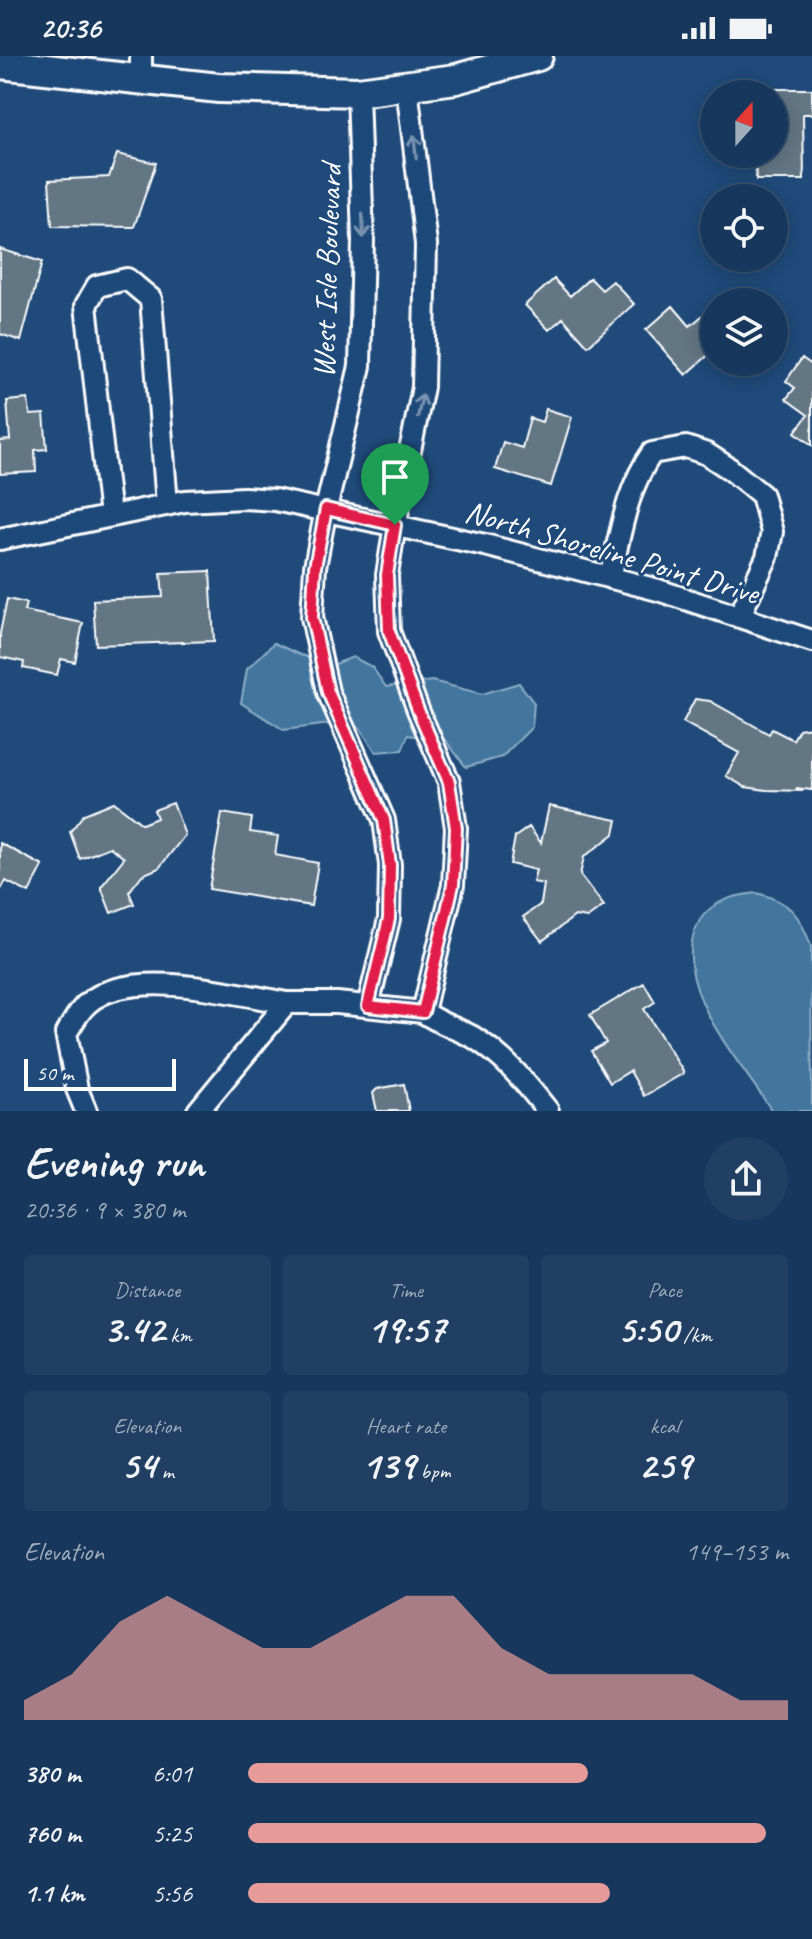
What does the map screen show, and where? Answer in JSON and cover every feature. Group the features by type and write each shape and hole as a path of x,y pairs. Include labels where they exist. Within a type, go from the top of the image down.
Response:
{"street":[{"path":"0,64 141,68 219,88 358,92 456,79 538,56"},
{"path":"407,87 426,244 423,387 387,575 389,631 449,782 456,828 453,885 423,1012"},
{"name":"West Isle Boulevard","path":"358,92 363,240 360,366 326,509 315,567 312,617 328,692 384,820 390,865 389,919 368,1006"},
{"path":"110,516 86,305 97,286 127,279 151,299 167,505"},
{"path":"610,578 639,471 652,453 686,447 707,454 762,495 772,532 767,557 739,617"},
{"name":"North Shoreline Point Drive","path":"0,539 167,505 244,498 275,500 485,545 658,590 812,641"},
{"path":"86,1111 77,1089 66,1033 86,1003 107,991 139,984 173,985 287,1003 337,1003 423,1012 497,1053 548,1111"},
{"path":"198,1111 287,1003"}],"water":[{"path":"274,643 300,655 335,664 353,657 372,667 386,687 432,681 482,694 519,683 534,703 532,727 502,757 466,767 446,741 408,735 402,750 376,752 359,727 330,724 284,730 241,703 247,669"},
{"path":"757,893 786,905 803,925 811,946 812,1111 772,1111 713,1024 693,975 691,951 700,919 721,902"}],"building":[{"path":"788,89 812,89 812,114 803,114 804,180 756,180 756,168 788,168"},
{"path":"117,154 156,163 134,227 52,226 49,180 109,177"},
{"path":"0,249 42,262 21,341 0,334"},
{"path":"590,278 602,290 613,281 634,304 588,346 563,318 549,330 525,305 554,279 570,296"},
{"path":"673,306 690,326 700,318 700,362 686,375 646,330"},
{"path":"802,358 812,365 812,445 795,432 808,415 786,399 795,388 786,381"},
{"path":"28,399 30,415 44,414 47,449 35,450 36,472 0,474 0,441 10,440 7,401"},
{"path":"546,409 572,417 551,486 495,469 503,442 522,448 530,418 542,422"},
{"path":"210,571 214,641 96,645 93,600 163,597 161,573"},
{"path":"7,599 26,603 24,611 83,623 75,662 61,659 57,675 23,668 24,662 0,657 0,633"},
{"path":"695,699 710,701 769,734 772,729 793,740 799,729 812,727 812,790 745,787 726,776 739,753 683,722"},
{"path":"114,802 142,824 157,818 154,810 173,803 185,835 159,868 142,875 129,892 134,904 111,913 101,887 124,858 110,847 80,859 70,832 84,814"},
{"path":"549,806 617,820 614,834 584,857 580,875 604,906 587,918 575,916 542,941 523,917 541,904 544,884 533,882 536,870 510,864 515,837 529,827 541,843"},
{"path":"222,813 252,818 250,832 278,836 275,855 318,863 311,906 209,889"},
{"path":"0,843 43,866 29,893 6,881 0,891"},
{"path":"644,983 655,1002 644,1009 684,1073 644,1096 630,1071 610,1083 591,1051 606,1043 590,1015"},
{"path":"404,1084 409,1111 377,1111 373,1093 377,1089"}],"route":[{"path":"326,509 395,525 387,575 389,631 449,782 456,828 453,885 423,1012 368,1006 389,919 390,865 384,820 328,692 312,617 315,567 326,509"}]}
